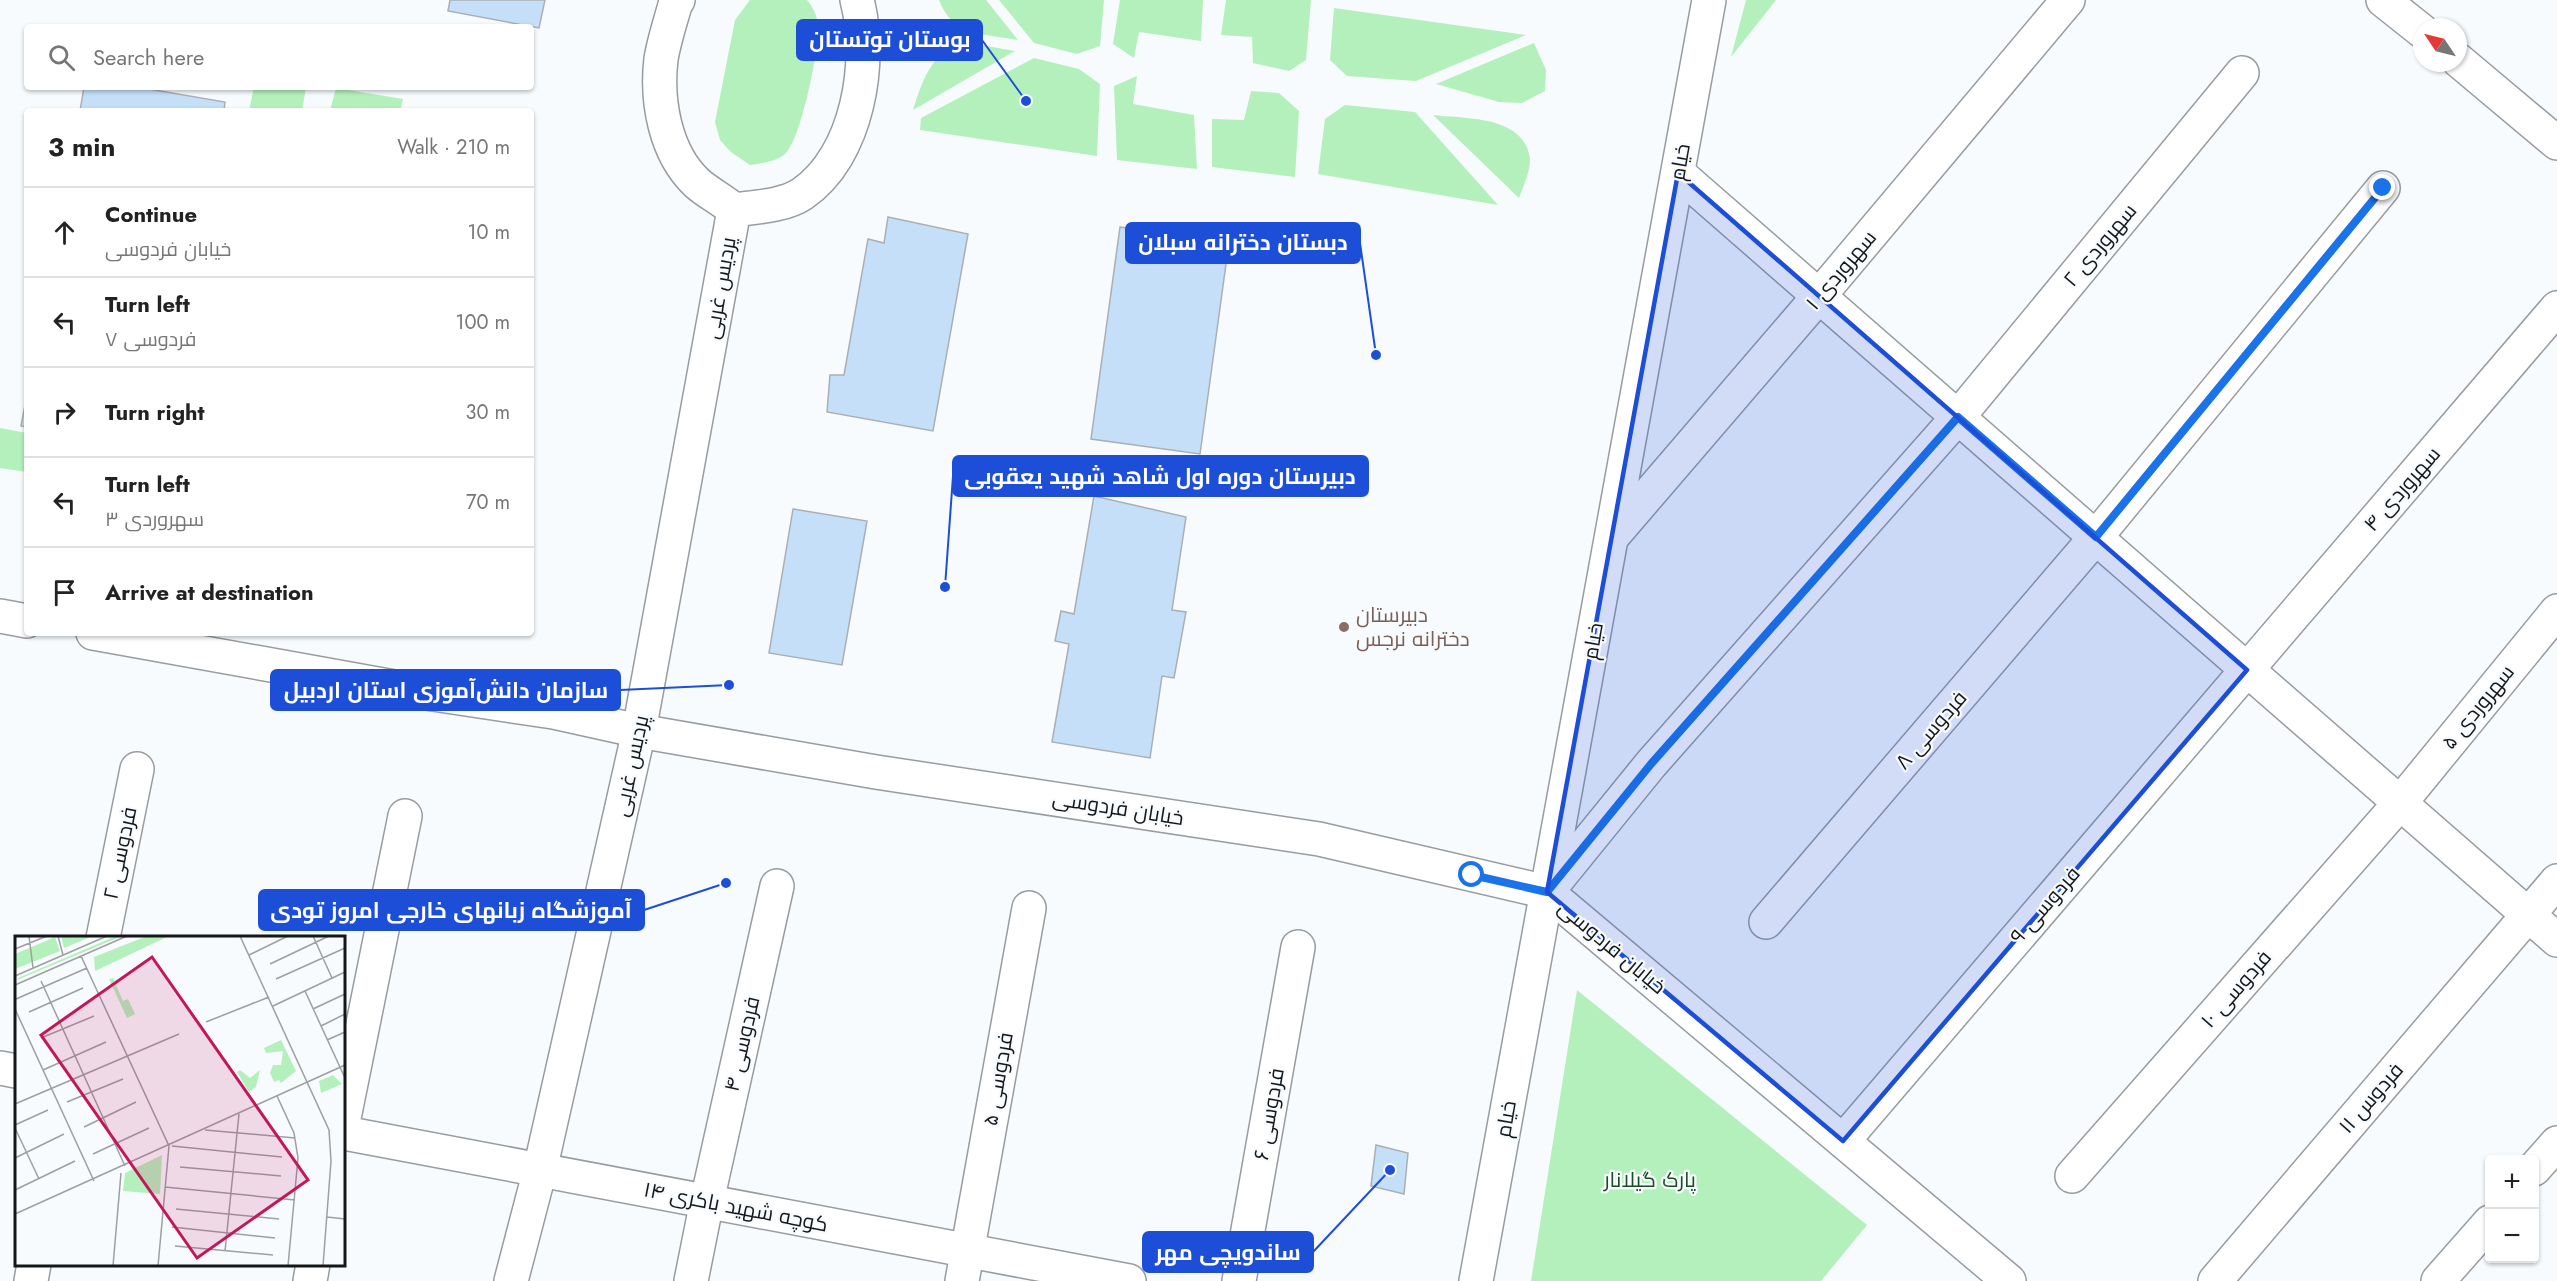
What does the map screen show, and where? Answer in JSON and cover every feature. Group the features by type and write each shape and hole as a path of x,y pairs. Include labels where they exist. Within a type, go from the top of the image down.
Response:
{"street":[{"path":"678,0 661,59 661,103 667,133 678,160 698,183 734,210 776,203 801,194 828,168 843,143 857,105 864,66 863,22 857,0"},
{"name":"خیام","path":"1476,1281 1709,0"},
{"name":"سهروردی ۱","path":"1612,537 2068,0"},
{"path":"2382,0 2413,25"},
{"path":"2467,68 2557,143"},
{"name":"سهروردی ۲","path":"1547,892 1651,764 1958,417 2242,73"},
{"path":"1678,173 2557,940"},
{"name":"فردوسی ۸","path":"1766,922 2096,537 2383,188"},
{"name":"پردیس غربی","path":"511,1281 540,1170 639,730 734,210"},
{"name":"سهروردی ۴","path":"2247,670 2557,308"},
{"name":"سهروردی ۵","path":"2400,803 2557,611"},
{"path":"0,616 24,620"},
{"name":"خیابان فردوسی","path":"110,636 433,694 553,712 639,730 876,772 1319,840 1547,892 2009,1281"},
{"name":"فردوسی ۹","path":"1843,1141 2247,670"},
{"name":"فردوسی ۲","path":"103,936 137,769"},
{"name":"فردوسی ۱۰","path":"2072,1176 2400,803"},
{"path":"345,1113 405,816"},
{"name":"فردوس ۱۱","path":"2215,1281 2557,881"},
{"name":"فردوسی ۴","path":"692,1281 707,1201 777,886"},
{"name":"فردوسی ۵","path":"964,1266 1029,908"},
{"name":"فردوسی ۶","path":"1239,1281 1298,947"},
{"path":"0,1068 15,1071"},
{"name":"کوچه شهید باکری ۱۴","path":"345,1133 707,1201 964,1266 1129,1281"},
{"path":"2539,1164 2557,1143"},
{"path":"2439,1281 2485,1227"},
{"path":"31,1281 34,1266"},
{"path":"310,1281 313,1266"}],"highlighted area":[{"path":"1678,173 2247,670 1843,1141 1547,892"}],"green space":[{"path":"750,0 807,0 817,18 818,36 803,113 791,146 777,159 750,165 731,152 720,140 715,122 735,20"},
{"path":"939,0 986,0 1018,40 982,34 961,27 952,21"},
{"path":"999,0 1104,0 1100,46 1077,54 1034,43"},
{"path":"1120,0 1203,0 1201,41 1139,32 1134,58 1113,44"},
{"path":"1226,0 1311,0 1306,60 1289,71 1253,63 1252,37 1221,35"},
{"path":"1746,0 1776,0 1731,57"},
{"path":"1334,8 1526,35 1416,81 1347,76 1330,60"},
{"path":"958,41 1015,51 913,110 928,71 940,55"},
{"path":"1534,43 1546,70 1545,91 1522,103 1499,102 1436,84"},
{"path":"1034,58 1079,69 1100,84 1097,156 920,130 921,118"},
{"path":"1137,76 1133,104 1194,115 1197,169 1117,160 1114,86"},
{"path":"253,90 306,90 302,108 250,108"},
{"path":"335,90 403,99 401,108 331,108"},
{"path":"1251,91 1279,93 1299,111 1295,177 1212,167 1212,119 1244,120"},
{"path":"1345,105 1415,112 1498,205 1318,174 1325,119"},
{"path":"1433,115 1489,121 1515,132 1524,141 1530,159 1519,198"},
{"path":"0,428 24,432 24,472 0,468"},
{"name":"پارک گیلانار","path":"1577,990 1867,1225 1821,1281 1531,1281"}],"building":[{"path":"450,0 545,0 539,28 534,27 534,24 518,24 448,11"},
{"path":"84,90 155,90 225,102 224,108 80,108"},
{"path":"888,217 968,234 933,431 827,412 830,375 844,375 868,239 884,243"},
{"path":"1120,227 1229,242 1200,454 1091,439"},
{"path":"24,410 24,426 21,426"},
{"path":"1094,496 1186,517 1172,610 1186,612 1174,678 1162,676 1150,758 1052,742 1069,644 1055,641 1061,611 1074,614"},
{"path":"793,509 867,521 842,665 769,653"},
{"path":"1376,1145 1408,1153 1404,1194 1371,1186"}],"place":[{"name":"بوستان توتستان","path":"1026,101"},
{"name":"دبستان دخترانه سبلان","path":"1376,355"},
{"name":"دبیرستان دوره اول شاهد شهید یعقوبی","path":"945,587"},
{"name":"دبیرستان دخترانه نرجس","path":"1344,627"},
{"name":"سازمان دانش‌آموزی استان اردبیل","path":"729,685"},
{"name":"آموزشگاه زبانهای خارجی امروز تودی","path":"726,883"},
{"name":"ساندویچی مهر","path":"1390,1170"}],"route":[{"path":"1472,875 1547,892 1651,764 1958,417 2096,537 2383,188"}]}
